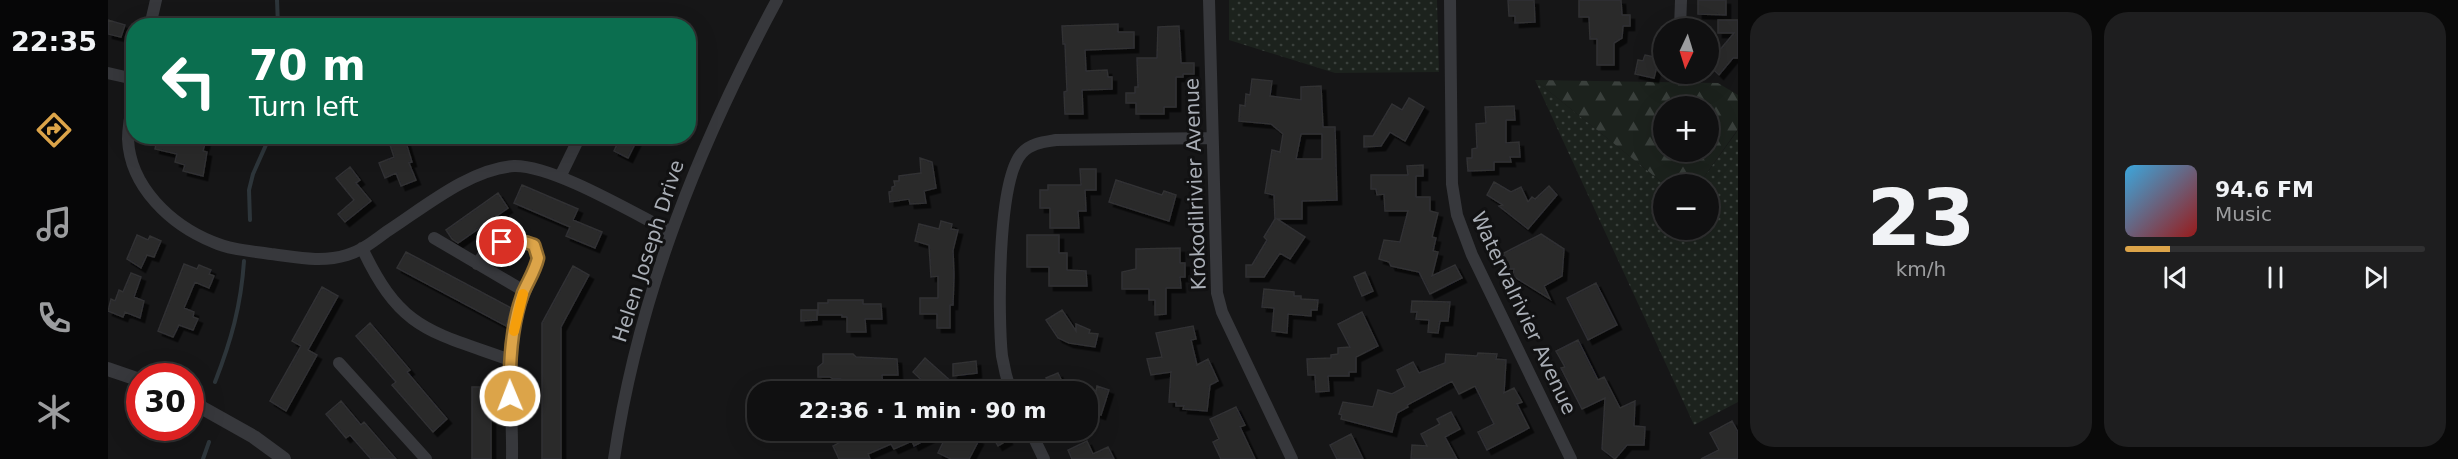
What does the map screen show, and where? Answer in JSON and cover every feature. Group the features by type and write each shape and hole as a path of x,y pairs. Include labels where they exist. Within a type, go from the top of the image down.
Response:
{"street":[{"path":"152,18 156,0"},
{"name":"Helen Joseph Drive","path":"614,459 621,412 639,338 671,232 724,103 777,0"},
{"name":"Krokodilrivier Avenue","path":"1209,0 1217,293 1222,312 1292,459"},
{"name":"Watervalrivier Avenue","path":"1450,0 1452,184 1457,214 1472,255 1571,459"},
{"path":"1680,18 1681,0"},
{"path":"108,73 126,77"},
{"path":"1008,381 1001,341 1002,230 1014,166 1022,153 1035,144 1056,140 1212,138"},
{"path":"129,144 134,164 152,198 169,216 214,243 236,249 319,260 349,254 469,180 494,170 514,166 531,168 560,177 671,232"},
{"path":"560,177 576,144"},
{"path":"434,238 524,291"},
{"path":"477,264 492,246 514,240 534,245 538,258 524,291 514,325 510,360 512,459"},
{"path":"362,248 385,291 408,317 428,330 510,360"},
{"path":"339,363 426,459"},
{"path":"108,369 126,375"},
{"path":"204,409 254,437 284,459"},
{"path":"1035,441 1044,459"}],"green space":[{"path":"1229,0 1437,0 1439,72 1335,73 1229,40"},
{"path":"1535,80 1653,175 1653,240 1719,240 1719,174 1706,174 1715,162 1719,162 1719,156 1738,130 1738,402 1694,425"},
{"path":"1535,80 1719,84 1738,95 1738,129 1719,156 1719,96 1653,96 1653,162 1715,162 1706,174 1653,175"}],"building":[{"path":"1508,0 1534,0 1535,22 1515,23 1515,16 1509,16"},
{"path":"1579,0 1621,0 1622,15 1630,15 1630,26 1623,26 1622,38 1614,43 1614,65 1597,65 1597,39 1590,39 1589,17 1579,17"},
{"path":"1698,0 1726,0 1726,15 1698,14"},
{"path":"108,20 125,25 121,37 108,34"},
{"path":"1719,20 1738,20 1738,58 1733,58 1719,75 1719,51 1734,33 1719,33"},
{"path":"1118,24 1118,32 1134,32 1134,48 1085,50 1086,71 1107,70 1108,77 1112,77 1112,89 1082,90 1083,114 1065,114 1064,92 1067,91 1062,26"},
{"path":"1179,26 1181,63 1194,63 1194,74 1183,74 1183,77 1176,77 1176,107 1164,107 1164,114 1136,114 1136,103 1126,103 1126,93 1135,93 1135,87 1138,87 1137,58 1157,58 1158,27"},
{"path":"1645,55 1653,57 1653,78 1635,74 1638,60 1643,61"},
{"path":"1252,79 1272,81 1270,96 1301,100 1301,87 1321,86 1323,127 1335,127 1337,200 1302,201 1302,219 1277,219 1305,237 1290,259 1280,253 1264,277 1246,277 1246,265 1252,265 1267,240 1264,237 1275,219 1274,195 1265,193 1272,150 1280,152 1283,134 1271,124 1239,121 1240,105 1245,106 1246,94 1250,95","holes":["1301,134 1322,134 1322,159 1296,159"]},
{"path":"1409,98 1424,107 1405,141 1390,132 1381,146 1364,147 1364,136 1373,136 1392,104 1402,110"},
{"path":"1514,106 1515,120 1506,120 1506,143 1519,142 1520,157 1510,157 1511,162 1494,162 1494,170 1468,171 1467,158 1472,158 1472,149 1477,148 1476,124 1486,123 1485,107"},
{"path":"156,144 205,144 203,151 207,152 203,176 183,171 185,165 175,162 177,154 155,149"},
{"path":"390,144 406,144 412,162 409,163 416,180 401,186 396,173 385,178 379,163 394,157"},
{"path":"617,144 635,144 628,158 614,151"},
{"path":"920,158 932,162 936,188 924,191 926,203 910,204 909,199 890,202 889,192 895,186 894,181 899,181 899,176 921,173"},
{"path":"1423,165 1423,176 1416,176 1416,197 1430,197 1430,211 1438,213 1432,237 1436,238 1433,251 1438,252 1432,276 1455,265 1462,278 1430,294 1419,272 1391,266 1389,262 1379,259 1384,240 1400,242 1408,211 1385,211 1384,194 1377,195 1376,189 1371,189 1371,175 1408,175 1407,166"},
{"path":"350,167 360,180 356,183 371,201 345,222 338,214 354,200 336,178"},
{"path":"1080,169 1096,169 1096,190 1085,190 1086,211 1078,211 1079,228 1050,228 1050,208 1040,208 1040,190 1048,190 1048,185 1081,185"},
{"path":"1116,180 1162,195 1164,191 1176,195 1169,221 1109,202"},
{"path":"1494,182 1511,192 1521,187 1528,202 1532,197 1535,199 1549,186 1557,195 1528,229 1499,206 1503,205 1487,195"},
{"path":"522,185 578,209 573,220 602,232 595,248 566,236 570,227 514,203"},
{"path":"498,193 508,208 458,243 452,239 446,230"},
{"path":"941,221 952,224 951,229 958,230 953,250 953,305 950,305 950,328 937,328 937,314 920,314 920,298 938,298 938,276 931,277 929,245 915,241 919,224 939,229"},
{"path":"1541,234 1564,249 1562,276 1544,286 1550,299 1513,276 1514,269 1503,269 1504,253"},
{"path":"137,235 148,240 150,236 161,241 154,257 147,255 141,268 127,259"},
{"path":"1027,235 1059,235 1059,253 1067,253 1067,270 1086,271 1087,286 1049,286 1049,267 1027,267"},
{"path":"1180,248 1180,263 1185,263 1185,277 1180,277 1181,288 1166,288 1166,314 1155,315 1155,300 1149,300 1149,289 1122,289 1122,272 1136,269 1136,249"},
{"path":"406,252 511,308 506,326 397,268"},
{"path":"184,264 197,269 199,265 211,270 209,274 214,276 209,288 195,282 184,308 194,312 193,317 198,319 193,330 179,325 173,337 158,331"},
{"path":"573,266 589,275 561,327 561,459 542,459 542,323"},
{"path":"1365,272 1373,291 1362,296 1354,277"},
{"path":"131,273 141,277 134,297 144,301 140,318 125,312 123,317 108,311 111,299 115,301 119,290 123,292"},
{"path":"1596,283 1617,325 1588,340 1567,298"},
{"path":"322,287 338,296 308,350 317,355 286,411 270,401 301,346 292,341"},
{"path":"1264,289 1294,292 1294,296 1301,296 1301,299 1318,300 1317,310 1311,310 1311,316 1288,314 1287,333 1272,331 1274,308 1262,307"},
{"path":"828,300 863,300 863,304 881,304 882,319 865,319 866,332 847,332 847,317 818,315 818,303 828,303"},
{"path":"1412,301 1450,302 1448,321 1440,321 1438,333 1428,332 1429,320 1416,319 1417,312 1411,312"},
{"path":"801,310 817,310 817,320 801,321"},
{"path":"1062,310 1076,331 1076,324 1090,330 1089,333 1098,334 1095,347 1069,343 1058,338 1046,320"},
{"path":"1362,312 1378,346 1356,357 1356,372 1349,372 1349,376 1328,376 1329,391 1316,392 1315,375 1308,375 1307,359 1331,358 1331,355 1338,354 1338,348 1350,347 1338,324"},
{"path":"370,323 447,419 433,432 392,385 396,382 356,336"},
{"path":"1193,326 1196,339 1191,340 1197,365 1208,359 1218,381 1210,385 1207,411 1183,409 1184,406 1176,406 1176,402 1169,402 1171,372 1151,375 1147,359 1162,357 1156,333"},
{"path":"1578,340 1598,380 1604,377 1620,408 1635,401 1634,426 1645,427 1644,445 1627,445 1615,459 1602,449 1605,398 1582,409 1561,368 1565,367 1556,351"},
{"path":"1478,353 1497,354 1496,359 1506,360 1504,393 1514,388 1522,402 1517,404 1529,428 1487,450 1478,432 1494,424 1475,386 1459,394 1452,381 1407,405 1408,407 1397,413 1392,432 1341,419 1342,415 1339,414 1343,402 1373,407 1378,390 1392,394 1405,387 1397,370 1413,362 1419,373 1445,363 1446,354 1477,356"},
{"path":"823,354 853,354 856,357 897,359 898,375 882,375 882,381 841,381 841,379 830,377 818,377 818,367 823,363"},
{"path":"925,358 951,381 922,381 913,372"},
{"path":"976,361 977,373 953,376 953,364"},
{"path":"1058,373 1062,381 1048,381 1046,378"},
{"path":"1098,386 1109,390 1101,415 1098,414"},
{"path":"472,387 491,387 491,459 472,459"},
{"path":"341,401 361,425 364,422 396,459 371,459 350,435 346,438 326,414"},
{"path":"1236,407 1245,425 1240,427 1255,459 1221,459 1213,442 1219,439 1210,419"},
{"path":"1451,412 1460,429 1445,437 1457,459 1411,459 1412,445 1427,446 1421,434 1440,424 1437,419"},
{"path":"1732,421 1738,432 1738,459 1701,459 1719,450 1710,433"},
{"path":"1351,434 1363,459 1337,459 1330,445"},
{"path":"838,441 912,441 894,449 891,444 868,454 870,459 839,459 833,446 839,443"},
{"path":"912,441 924,441 914,446"},
{"path":"944,441 978,441 969,459 951,459 938,453"},
{"path":"995,441 1006,441 998,446"},
{"path":"1087,441 1093,454 1108,447 1114,459 1072,459 1068,450"}],"waterway":[{"path":"277,0 278,18"},
{"path":"250,220 249,190 253,174 266,144"},
{"path":"215,382 234,323 244,261"},
{"path":"203,459 209,442"}],"slow traffic":[{"path":"514,331 523,294"}],"route":[{"path":"502,242 514,240 534,245 538,258 536,268 524,291 514,325 510,360 510,396"}]}
